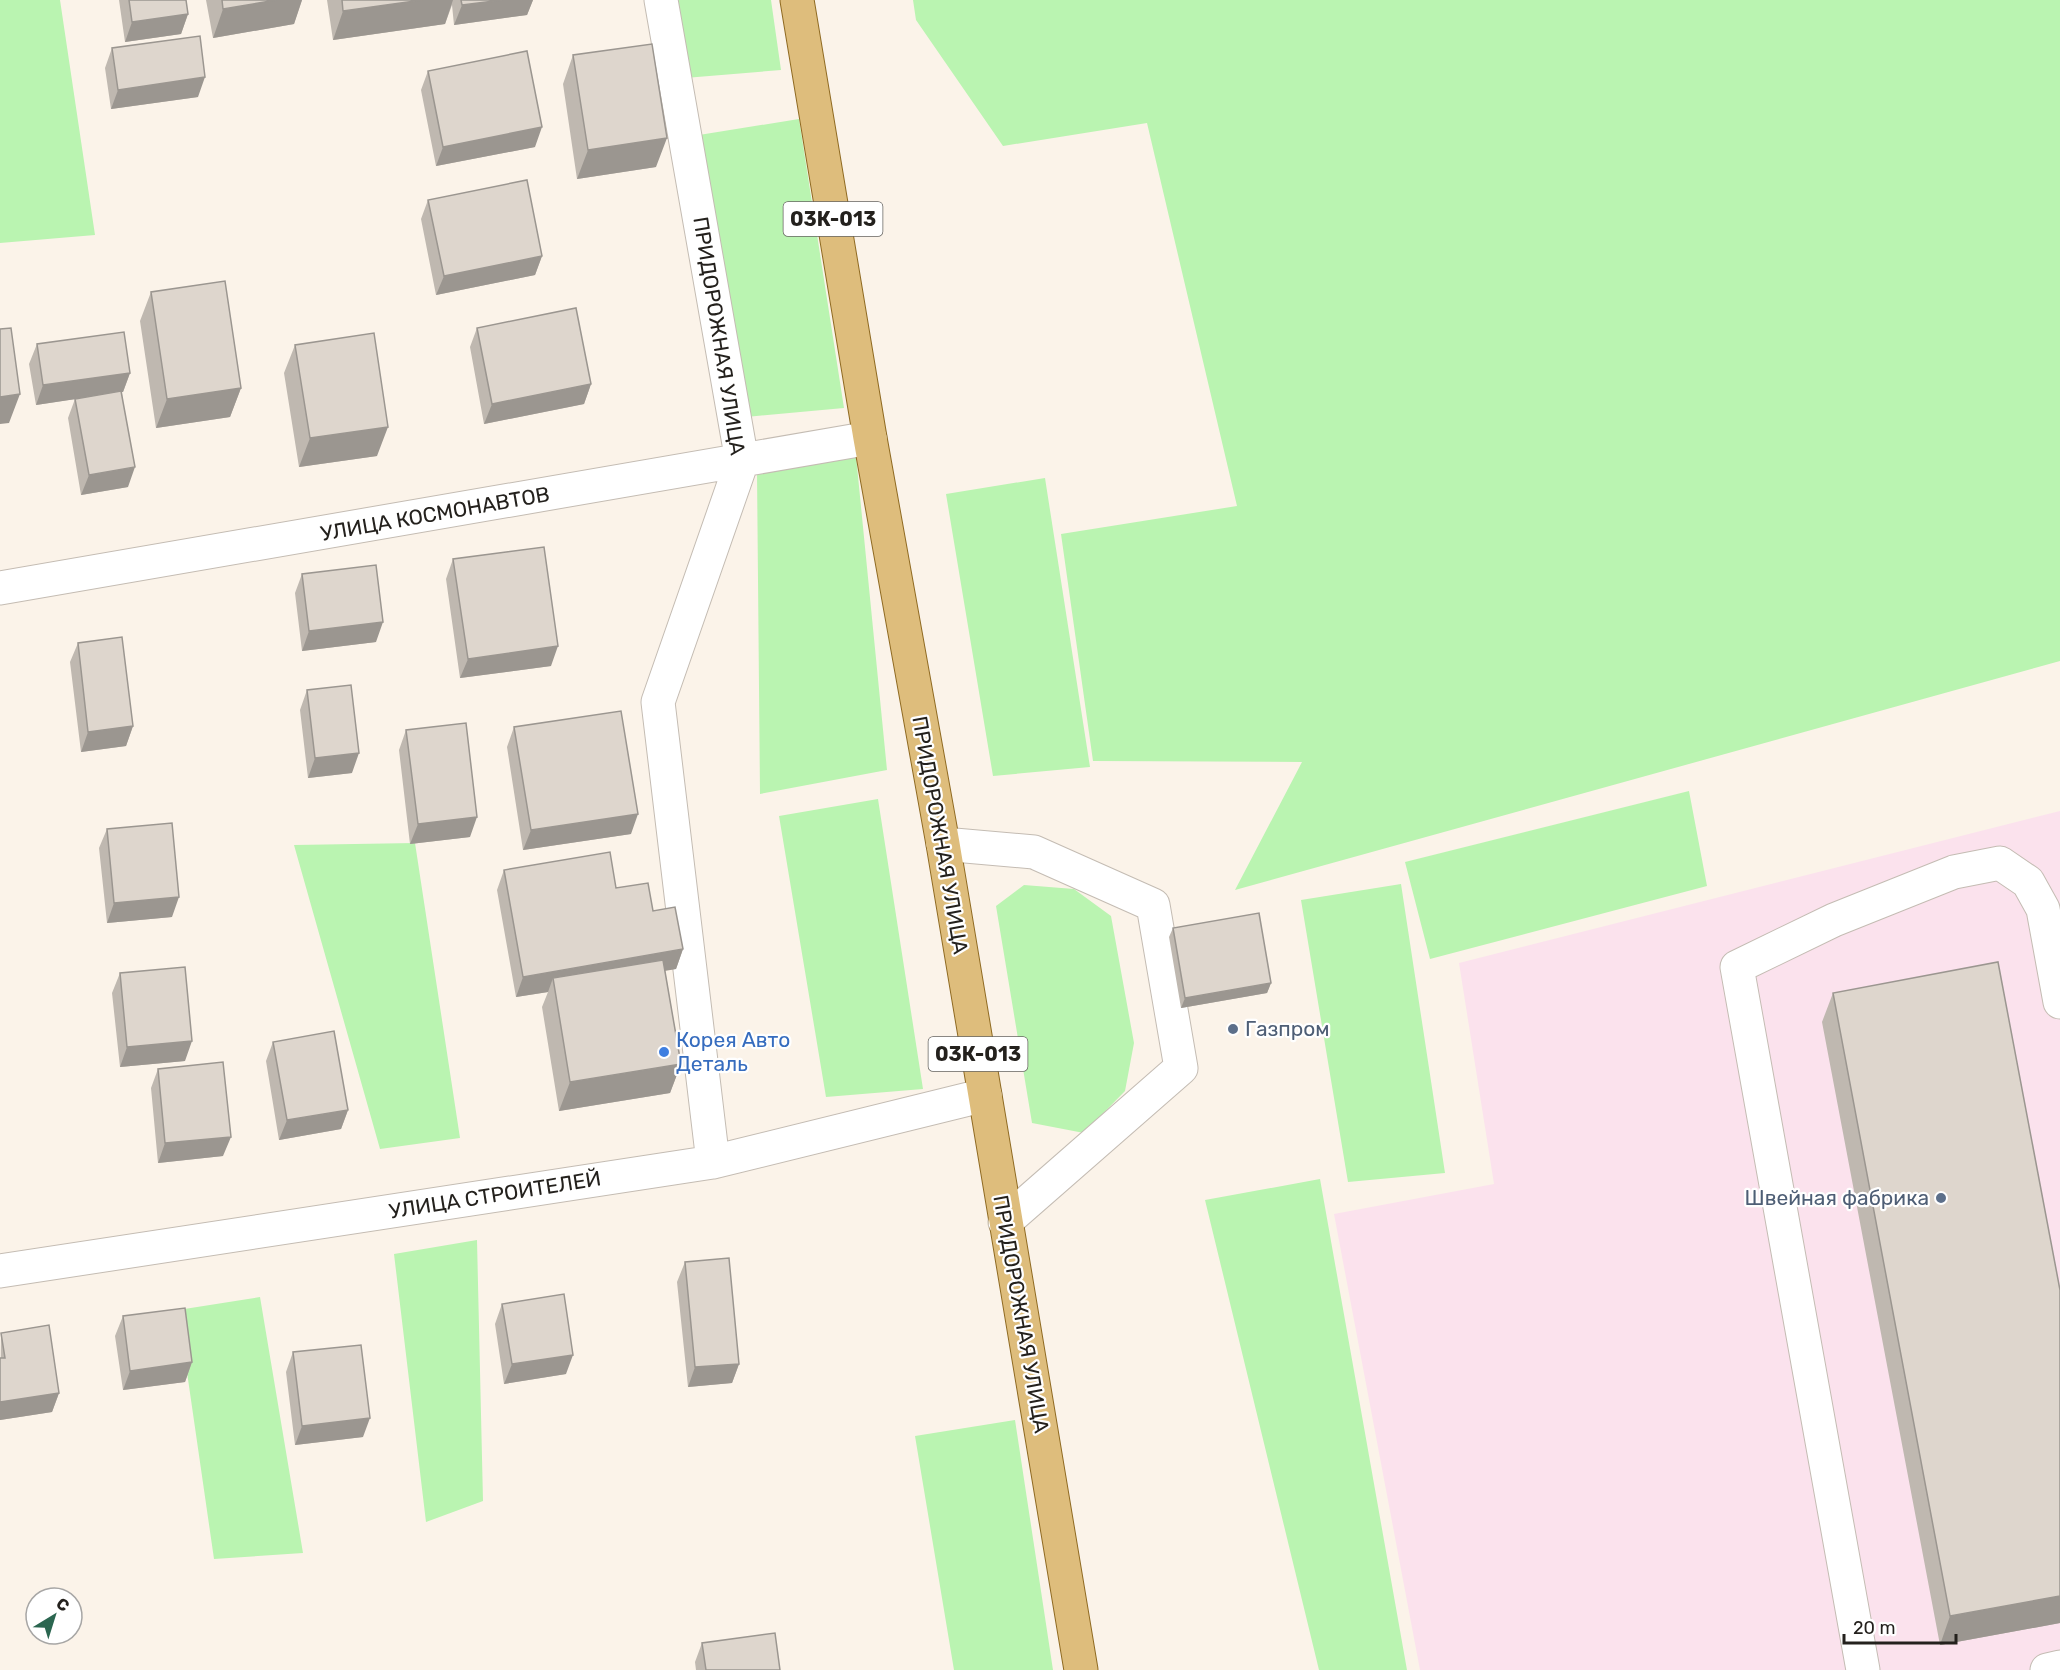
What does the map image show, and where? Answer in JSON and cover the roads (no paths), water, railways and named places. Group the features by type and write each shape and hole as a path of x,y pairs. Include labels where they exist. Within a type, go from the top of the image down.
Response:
{"main road":[{"name":"ПРИДОРОЖНАЯ УЛИЦА","path":"797,0 870,438 943,844 1081,1670"}],"street":[{"name":"ПРИДОРОЖНАЯ УЛИЦА","path":"662,0 742,461 658,702 713,1162"},
{"name":"УЛИЦА КОСМОНАВТОВ","path":"0,588 870,438"},
{"path":"943,844 1034,852 1153,905 1181,1068 1005,1222"},
{"path":"1863,1670 1737,967 1834,920 1954,872 2000,863 2028,882 2043,909 2060,1002"},
{"name":"УЛИЦА СТРОИТЕЛЕЙ","path":"0,1271 713,1162 985,1095"},
{"path":"2047,1670 2060,1667"}],"place":[{"name":"Газпром","path":"1233,1029"},
{"name":"Корея Авто Деталь","path":"664,1052"},
{"name":"Швейная фабрика","path":"1941,1198"}]}
